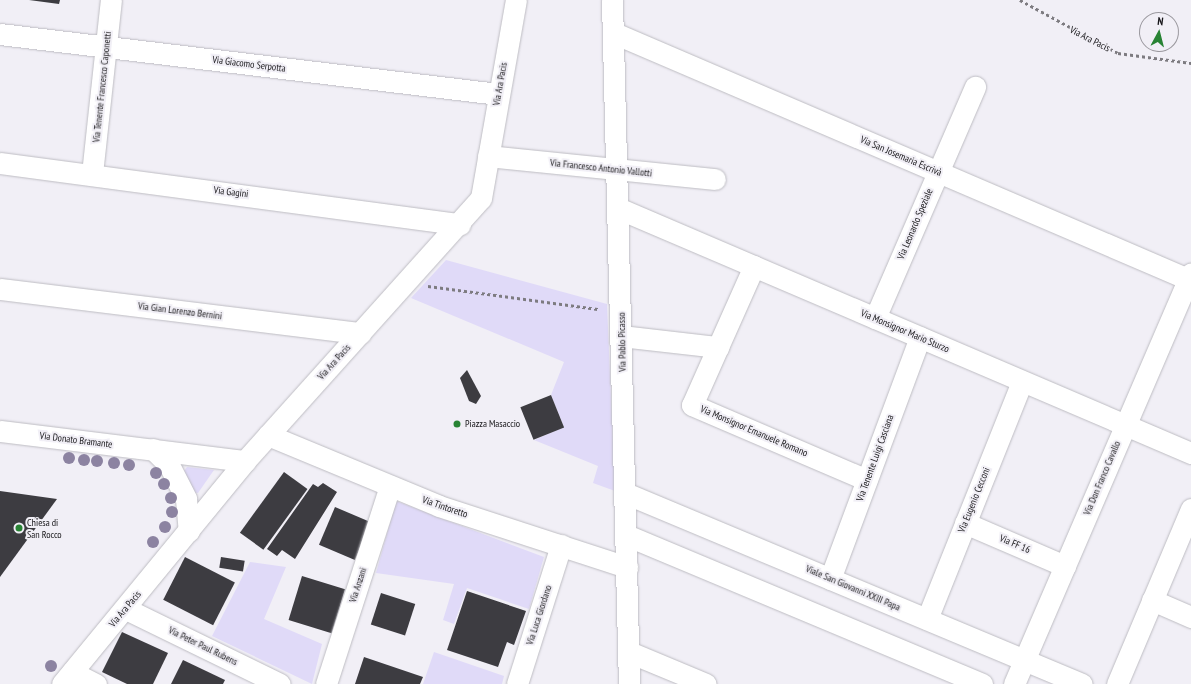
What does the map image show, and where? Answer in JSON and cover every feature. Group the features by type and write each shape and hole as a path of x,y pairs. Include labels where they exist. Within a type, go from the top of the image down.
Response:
{"street":[{"name":"Via Tenente Francesco Caponetti","path":"92,174 111,0"},
{"name":"Via Ara Pacis","path":"67,678 126,609 245,461 460,224 481,198 498,94 516,0"},
{"name":"Via Pablo Picasso","path":"612,0 620,209 621,336 629,684"},
{"name":"Via San Josemaria Escrivà","path":"614,33 938,172 1190,276"},
{"name":"Via Giacomo Serpotta","path":"0,34 498,94"},
{"name":"Via Leonardo Speziale","path":"875,318 975,87"},
{"name":"Via Francesco Antonio Vallotti","path":"488,156 715,179"},
{"name":"Via Gagini","path":"0,163 453,220 460,224"},
{"name":"Via Monsignor Mario Sturzo","path":"620,209 1191,453"},
{"name":"Via Monsignor Emanuele Romano","path":"754,266 692,405 867,480"},
{"name":"Via Don Franco Cavallo","path":"1014,684 1190,276"},
{"name":"Via Gian Lorenzo Bernini","path":"0,289 360,333"},
{"path":"621,336 718,347"},
{"name":"Via Tenente Luigi Casciana","path":"830,579 920,337"},
{"name":"Via Eugenio Cecconi","path":"927,619 1022,380"},
{"name":"Via Donato Bramante","path":"0,431 245,461"},
{"name":"Via Tintoretto","path":"268,435 390,486 627,567"},
{"path":"153,450 169,465 186,499 189,531"},
{"name":"Via Anzani","path":"326,684 390,486"},
{"name":"Viale San Giovanni XXIII Papa","path":"625,493 1082,684"},
{"path":"1117,684 1191,509"},
{"name":"Via FF 16","path":"965,523 1065,566"},
{"path":"626,535 982,684"},
{"name":"Via Luca Giordano","path":"517,684 561,545"},
{"path":"1152,600 1191,617"},
{"name":"Via Peter Paul Rubens","path":"126,609 280,684"},
{"path":"629,652 706,684"},
{"path":"67,678 96,684"}],"path":[{"name":"Via Ara Pacis","path":"1020,0 1118,53 1191,63"},
{"path":"406,283 621,311"}],"shaded area":[{"path":"446,260 607,304 615,491 593,483 598,466 534,440 564,427 551,395 564,362 411,298"},
{"path":"187,467 214,470 198,493 192,492 184,471"},
{"path":"396,501 544,557 529,609 467,588 454,624 443,620 454,584 376,573"},
{"path":"250,562 286,567 264,619 322,644 312,684 212,636"},
{"path":"434,652 504,676 502,684 423,684"}],"building":[{"path":"29,0 60,0 59,4"},
{"path":"467,370 481,396 476,404 469,401 460,378"},
{"path":"551,395 564,427 534,440 520,407"},
{"path":"284,472 307,489 263,550 240,533"},
{"path":"323,483 337,492 295,559 282,550 277,556 267,549 313,484 318,487"},
{"name":"Chiesa di San Rocco","path":"0,491 57,499 0,577"},
{"path":"335,507 371,522 355,560 319,545"},
{"path":"185,557 235,582 213,625 163,600"},
{"path":"221,557 245,561 243,572 219,568"},
{"path":"302,576 345,589 332,633 289,620"},
{"path":"467,591 526,611 514,645 507,642 498,667 447,650"},
{"path":"381,593 415,604 405,636 371,624"},
{"path":"122,632 168,653 153,684 127,684 102,672"},
{"path":"364,657 423,677 420,684 355,684"},
{"path":"183,660 225,680 223,684 171,684"}],"place":[{"name":"Piazza Masaccio","path":"457,424"},
{"name":"Chiesa di San Rocco","path":"19,528"}]}
